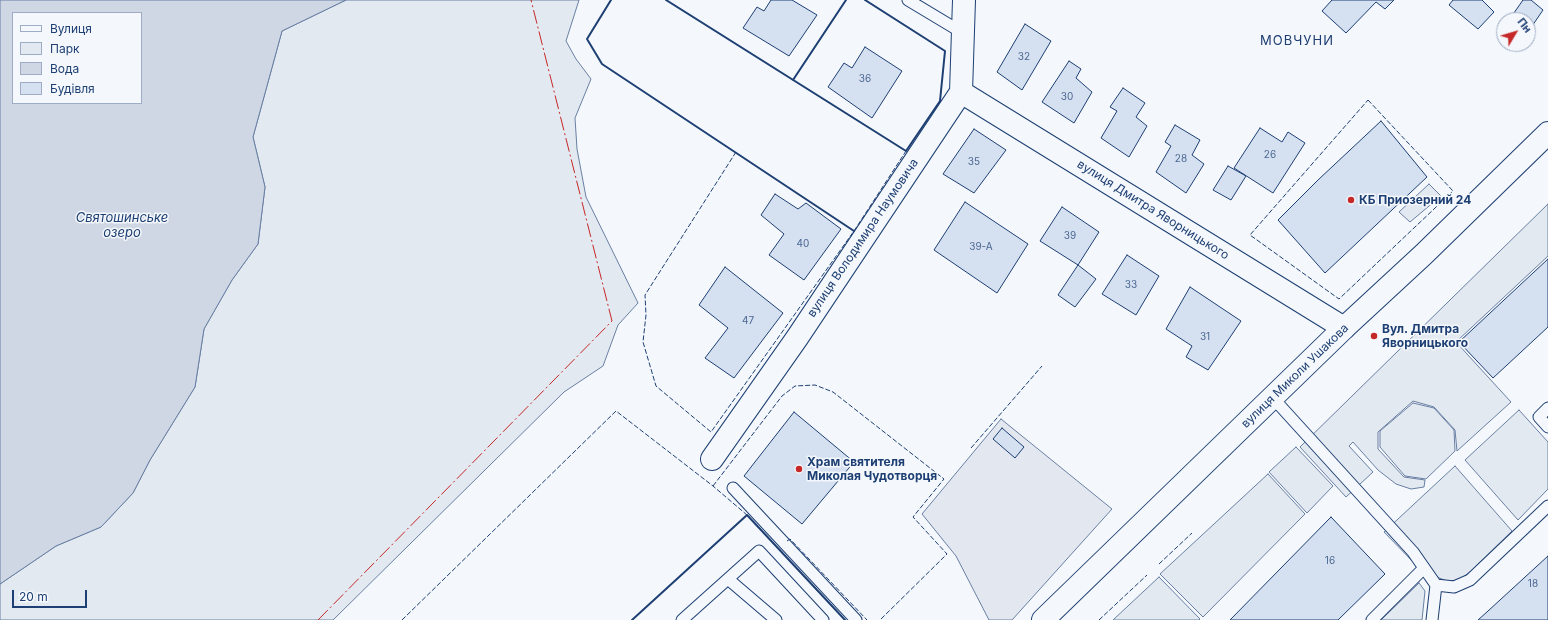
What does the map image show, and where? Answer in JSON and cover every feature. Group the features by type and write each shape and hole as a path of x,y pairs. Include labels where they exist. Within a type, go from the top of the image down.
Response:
{"street":[{"path":"961,92 964,0"},
{"name":"вулиця Дмитра Яворницького","path":"961,92 1344,328"},
{"name":"вулиця Володимира Наумовича","path":"712,459 796,338 961,92"},
{"name":"вулиця Миколи Ушакова","path":"1043,620 1344,328 1424,254 1548,133"}],"lane":[{"path":"908,0 963,33"},
{"path":"1273,398 1413,552 1436,585 1432,620"},
{"path":"1548,408 1539,417 1548,427"},
{"path":"733,488 856,620"},
{"path":"1436,585 1454,587 1470,580 1548,506"},
{"path":"682,620 759,552 823,620"},
{"path":"1372,620 1423,568"},
{"path":"728,579 776,620"}],"green space":[{"path":"346,0 579,0 566,41 576,59 591,79 575,118 577,149 586,197 638,303 618,325 603,366 564,392 333,620 0,620 0,584 56,546 101,527 133,493 150,460 195,387 204,329 232,280 258,244 265,187 253,137 282,31"},
{"path":"1429,184 1441,196 1410,222 1399,212"},
{"path":"1548,204 1548,256 1456,342 1511,402 1457,451 1455,430 1434,407 1413,401 1378,432 1378,449 1404,477 1425,480 1424,487 1411,489 1396,484 1378,470 1353,442 1349,446 1373,472 1346,497 1300,447"},
{"path":"1413,403 1434,408 1454,430 1455,451 1426,479 1405,476 1380,447 1380,431"},
{"path":"1519,410 1548,442 1548,489 1518,520 1465,460"},
{"path":"1296,447 1333,486 1307,513 1269,472"},
{"path":"1455,466 1512,531 1470,572 1459,580 1447,581 1429,574 1417,566 1384,532"},
{"path":"1268,474 1305,514 1203,617 1160,574"},
{"path":"1159,577 1200,619 1199,620 1113,620"},
{"path":"1419,583 1425,591 1422,620 1381,620"}],"shaded area":[{"path":"1001,419 1112,509 1012,620 989,620 956,556 922,514"}],"water":[{"name":"Святошинське озеро","path":"0,0 346,0 282,31 253,137 265,187 258,244 232,280 204,329 195,387 150,460 133,493 101,527 56,546 0,584"}],"building":[{"path":"771,0 792,0 817,15 789,56 743,28 757,7 764,11"},
{"path":"1332,0 1394,0 1385,9 1376,2 1346,33 1322,11"},
{"path":"1453,0 1482,0 1494,12 1478,29 1449,5"},
{"path":"1523,0 1531,0 1543,10 1536,20 1536,12 1515,12"},
{"path":"1025,24 1051,41 1022,90 997,72"},
{"path":"865,47 902,71 872,118 828,87 844,63 852,68"},
{"path":"1069,61 1081,69 1076,78 1092,92 1074,123 1042,102"},
{"path":"1123,88 1145,103 1136,117 1147,126 1129,157 1101,138 1117,111 1110,107"},
{"name":"КБ Приозерний 24","path":"1381,121 1427,177 1325,273 1278,220"},
{"path":"1175,125 1200,140 1192,155 1204,164 1186,193 1156,172 1171,146 1165,142"},
{"path":"1260,128 1282,142 1288,132 1305,143 1273,193 1234,168"},
{"path":"974,129 1006,150 974,193 943,174"},
{"path":"1228,166 1246,176 1231,200 1213,190"},
{"path":"775,194 798,209 806,203 841,229 804,280 769,255 784,234 761,215"},
{"path":"965,202 1028,244 997,293 934,250"},
{"path":"1062,207 1099,232 1078,265 1040,241"},
{"path":"1127,255 1159,276 1136,315 1102,294"},
{"path":"1548,259 1548,327 1493,378 1459,342"},
{"path":"1078,265 1096,279 1075,307 1058,295"},
{"path":"725,267 783,313 734,378 705,358 728,328 699,305"},
{"path":"1190,287 1241,321 1208,370 1186,357 1192,346 1166,329"},
{"name":"Храм святителя Миколая Чудотворця","path":"794,412 854,462 802,524 744,476"},
{"path":"1002,428 1024,447 1015,458 993,439"},
{"path":"1331,517 1385,574 1338,620 1230,620"},
{"path":"1548,556 1548,620 1478,620 1488,611"}],"fence":[{"path":"1368,100 1453,191 1339,299 1250,235 1368,100"},
{"path":"736,152 645,295 646,315 643,342 656,386 711,432 854,231 906,151"},
{"path":"971,448 1042,366"},
{"path":"713,486 782,396 795,386 815,385 833,392 944,479 913,517 947,554 880,620"},
{"path":"402,620 616,411 713,486 747,515"},
{"path":"1159,564 1192,533"},
{"path":"787,541 790,539 867,620"},
{"path":"1099,620 1147,575"}],"wall":[{"path":"611,0 587,39 602,64 854,231"},
{"path":"666,0 906,151 940,101 945,51 865,0"},
{"path":"793,80 846,0"},
{"path":"632,620 747,515 845,620"}],"power":[{"path":"318,620 612,321 531,0"}],"place":[{"name":"КБ Приозерний 24","path":"1351,200"},
{"name":"Вул. Дмитра Яворницького","path":"1374,336"},
{"name":"Храм святителя Миколая Чудотворця","path":"799,469"}],"district":[{"name":"МОВЧУНИ","path":"1297,41"}]}
